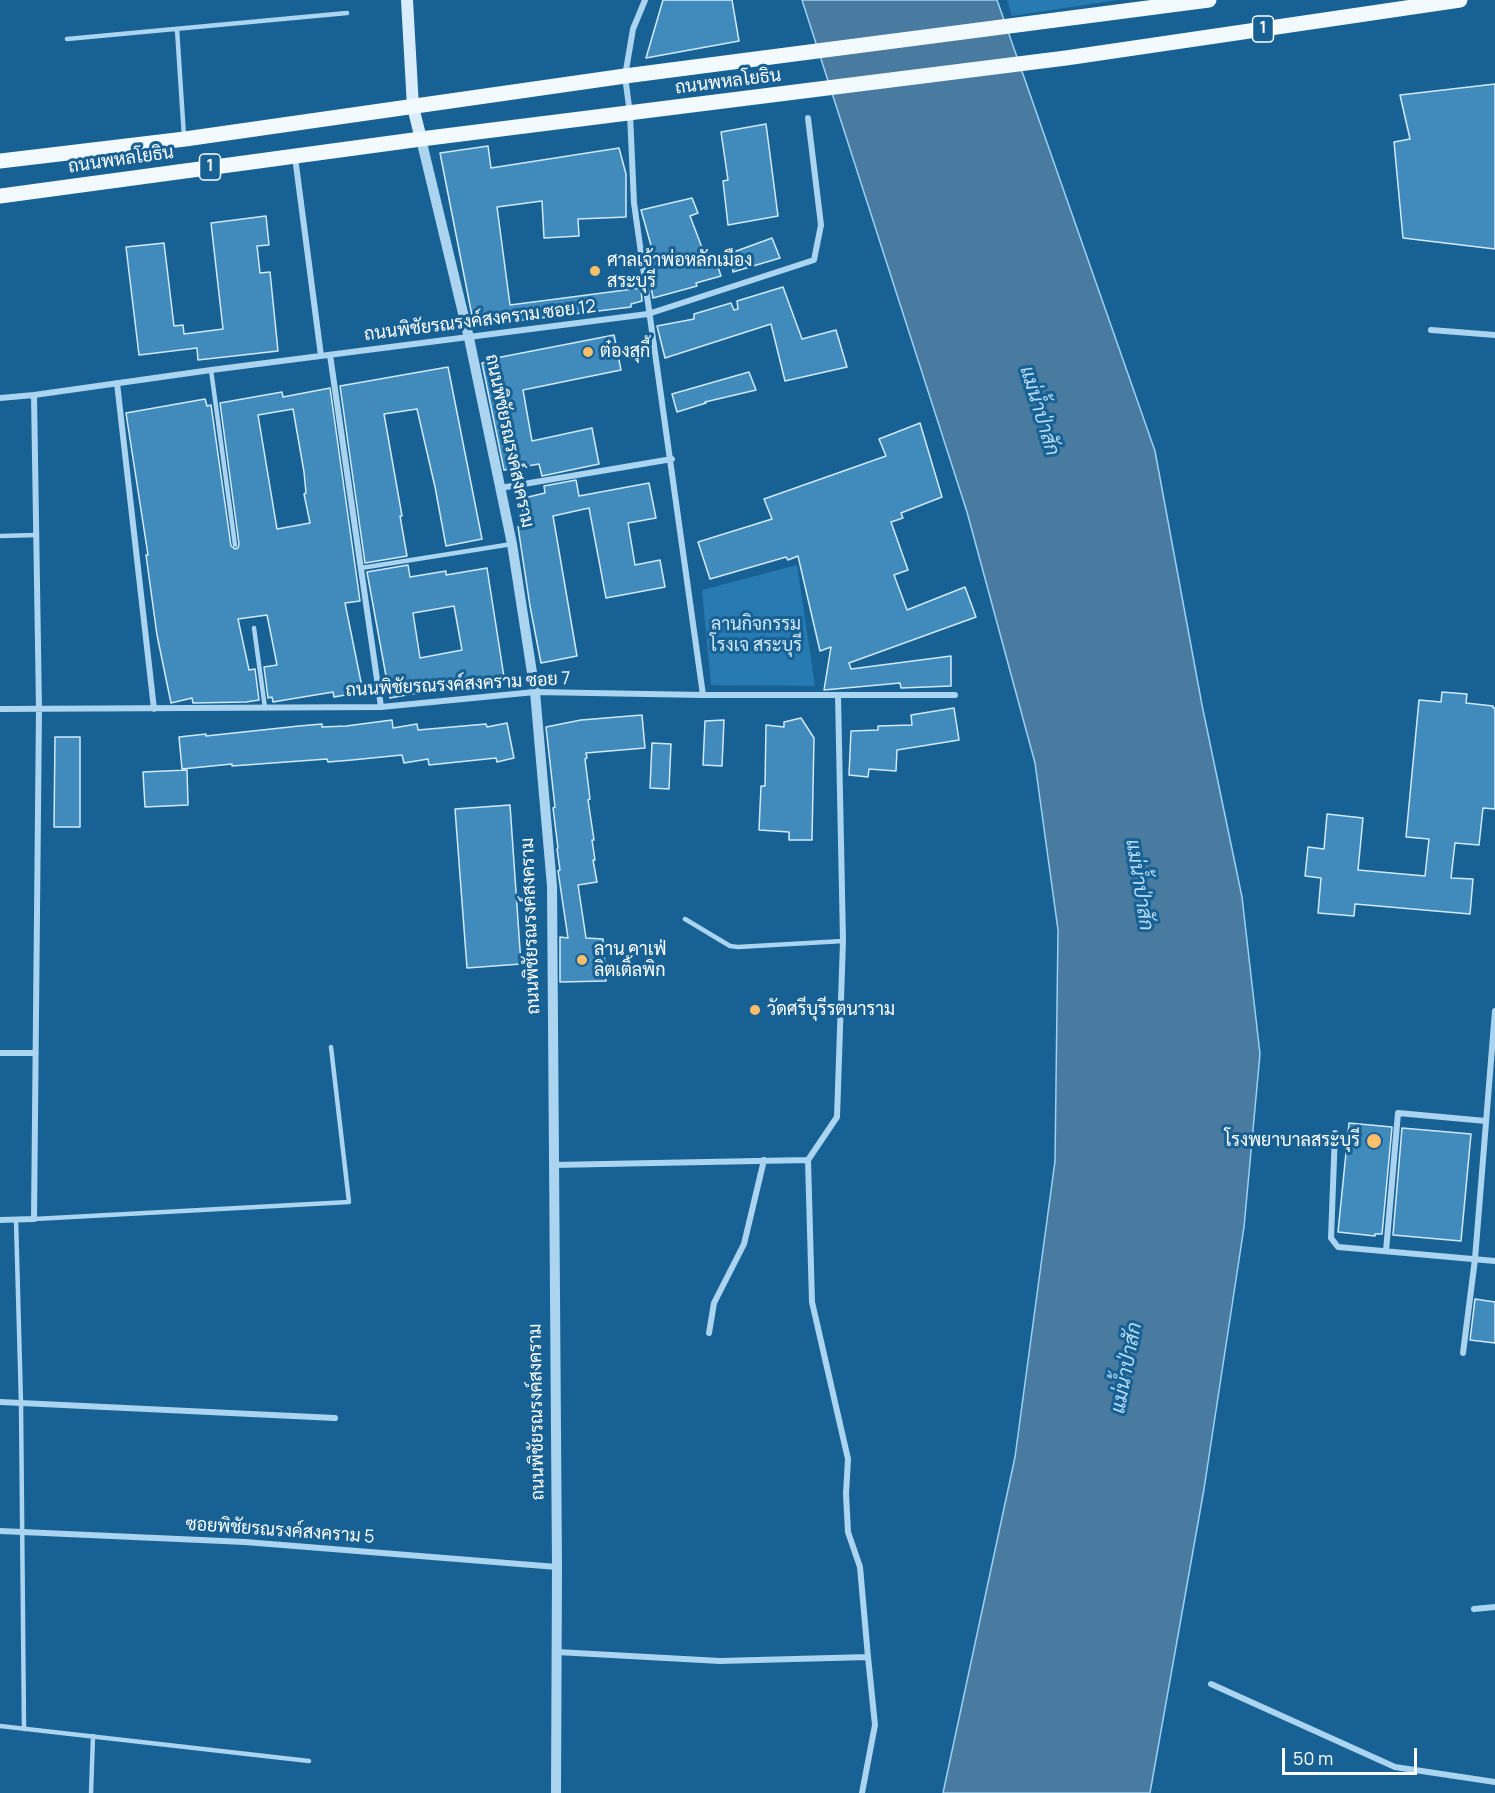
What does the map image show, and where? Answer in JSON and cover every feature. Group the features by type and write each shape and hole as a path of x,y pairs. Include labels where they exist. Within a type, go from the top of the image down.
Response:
{"main road":[{"name":"ถนนพิชัยรณรงค์สงคราม","path":"407,0 413,107 421,139"},
{"name":"ถนนพหลโยธิน","path":"0,161 185,139 624,76 1209,0"},
{"name":"ถนนพหลโยธิน","path":"0,196 421,139 1066,58 1461,0"}],"street":[{"path":"645,0 633,29 624,76 630,114 634,203 648,314 672,459 703,695"},
{"name":"ถนนพิชัยรณรงค์สงคราม ซอย 12","path":"0,398 648,314 814,260 821,225 808,118"},
{"name":"ถนนพิชัยรณรงค์สงคราม","path":"421,139 469,338 512,544 534,692 552,886 557,1567 556,1793"},
{"path":"295,156 321,356"},
{"path":"1431,330 1495,335"},
{"path":"330,355 381,707"},
{"path":"117,383 154,708"},
{"path":"0,1220 34,1219 39,709 34,395"},
{"path":"500,488 672,459"},
{"name":"ถนนพิชัยรณรงค์สงคราม ซอย 7","path":"0,710 381,707 534,692 955,695"},
{"path":"838,694 843,941 837,1117 808,1160 812,1302 848,1459 846,1494 848,1532 860,1567 875,1725 862,1793"},
{"path":"1463,1353 1475,1260 1495,1011"},
{"path":"0,1053 35,1053"},
{"path":"1386,1251 1398,1113 1486,1122"},
{"path":"1335,1133 1331,1238 1338,1247 1495,1261"},
{"path":"709,1333 714,1303 744,1244 764,1160"},
{"path":"553,1165 808,1160"},
{"path":"0,1402 335,1418"},
{"name":"ซอยพิชัยรณรงค์สงคราม 5","path":"0,1531 245,1542 557,1567"},
{"path":"1474,1609 1495,1606"},
{"path":"557,1652 720,1661 868,1657"},
{"path":"1211,1684 1395,1767 1495,1782"}],"lane":[{"path":"67,39 347,13"},
{"path":"177,29 185,139"},
{"path":"211,370 235,545"},
{"path":"0,536 36,535"},
{"path":"361,568 512,544"},
{"path":"254,628 265,708"},
{"path":"685,920 730,946 843,941"},
{"path":"34,1219 349,1202 331,1047"},
{"path":"16,1220 21,1402 24,1729"},
{"path":"0,1726 309,1761"},
{"path":"91,1793 93,1736"}],"green space":[{"path":"1007,0 1118,0 1012,16"},
{"name":"ลานกิจกรรม โรงเจ สระบุรี","path":"797,565 815,686 711,685 702,590"}],"water":[{"name":"แม่น้ำป่าสัก","path":"802,0 997,0 1155,451 1202,705 1242,897 1260,1054 1244,1227 1204,1489 1150,1793 943,1793 1015,1457 1055,1161 1058,930 1035,763 967,512"}],"building":[{"path":"663,0 732,0 739,41 646,58"},
{"path":"1495,84 1495,249 1403,238 1394,142 1410,139 1400,95"},
{"path":"766,124 778,216 728,225 723,181 728,180 721,132"},
{"path":"488,146 491,168 619,148 626,174 626,217 578,219 579,236 544,238 542,201 497,207 510,305 641,288 642,301 631,304 631,307 474,326 440,153"},
{"path":"692,198 698,213 690,216 707,261 715,258 721,276 696,283 697,286 653,298 650,281 656,279 649,257 654,256 641,210"},
{"path":"266,216 269,245 257,246 260,273 270,272 278,351 198,360 197,348 139,355 126,247 164,243 174,326 183,325 184,334 223,329 211,223"},
{"path":"772,238 780,258 733,272 731,253"},
{"path":"783,287 802,339 836,330 847,367 785,381 771,324 665,358 657,326 694,319 694,314 731,303 734,310 738,309 737,301"},
{"path":"614,335 621,370 523,390 532,441 592,428 599,464 542,476 539,464 504,470 482,363 497,360 496,358"},
{"path":"448,367 482,539 446,546 417,409 384,414 407,556 365,563 340,386"},
{"path":"749,372 756,390 705,402 677,412 672,394"},
{"path":"330,388 360,601 345,603 363,692 334,697 333,692 273,702 272,697 268,698 264,667 277,665 267,615 238,619 249,670 255,669 259,700 193,703 192,698 171,703 157,635 146,555 148,555 126,413 205,399 207,406 211,405 231,546 235,549 239,544 220,403 282,392 283,397","holes":["293,409 306,493 304,494 310,523 277,529 258,415"]},
{"path":"920,423 942,497 901,513 903,518 891,522 908,570 894,575 907,610 965,587 976,617 849,663 851,669 951,656 951,686 901,688 900,683 824,690 831,647 820,651 798,556 788,560 786,557 710,579 698,542 772,519 764,499 886,456 879,439"},
{"path":"576,480 579,496 649,483 656,518 628,523 635,565 660,560 665,587 606,598 589,508 553,516 577,656 541,663 518,527 526,525 520,499 545,493 544,486"},
{"path":"408,565 410,577 446,571 446,575 487,568 504,677 390,698 367,572","holes":["454,606 462,650 420,658 413,613"]},
{"path":"1442,692 1467,694 1466,703 1495,708 1495,809 1483,808 1479,845 1455,843 1451,878 1473,879 1470,914 1355,904 1354,916 1318,913 1321,878 1305,876 1308,847 1324,849 1327,814 1363,818 1358,870 1425,876 1429,839 1406,837 1419,700 1441,702"},
{"path":"954,708 959,740 897,750 896,771 869,769 868,777 849,775 851,731 878,730 878,726 912,725 911,715"},
{"path":"642,715 645,748 586,753 587,758 585,759 594,840 592,840 595,860 593,860 597,882 578,885 586,938 603,939 606,981 560,982 560,937 568,938 558,871 560,870 553,808 555,807 546,727 581,720"},
{"path":"801,718 814,738 812,840 789,840 789,832 759,830 761,786 765,786 766,725 784,727 784,722"},
{"path":"392,720 393,728 417,724 418,730 486,724 487,727 507,723 514,758 497,762 496,758 429,765 428,759 404,763 402,755 328,762 327,759 182,769 179,737 322,724 322,727 346,726"},
{"path":"724,720 722,766 703,765 705,721"},
{"path":"55,737 80,737 80,827 54,827"},
{"path":"652,743 671,744 669,789 650,788"},
{"path":"187,770 188,805 145,807 143,772"},
{"path":"510,805 521,964 467,968 455,809"},
{"path":"1349,1123 1392,1127 1382,1234 1375,1234 1375,1236 1338,1232"},
{"path":"1402,1128 1471,1134 1461,1241 1393,1235"},
{"path":"1475,1299 1495,1302 1495,1343 1470,1340"}],"place":[{"name":"ศาลเจ้าพ่อหลักเมือง สระบุรี","path":"595,271"},
{"name":"ต๋องสุกี้","path":"588,352"},
{"name":"ลาน คาเฟ่ ลิตเติ้ลพิก","path":"582,960"},
{"name":"วัดศรีบุรีรตนาราม","path":"755,1010"},
{"name":"โรงพยาบาลสระบุรี","path":"1374,1141"}]}
